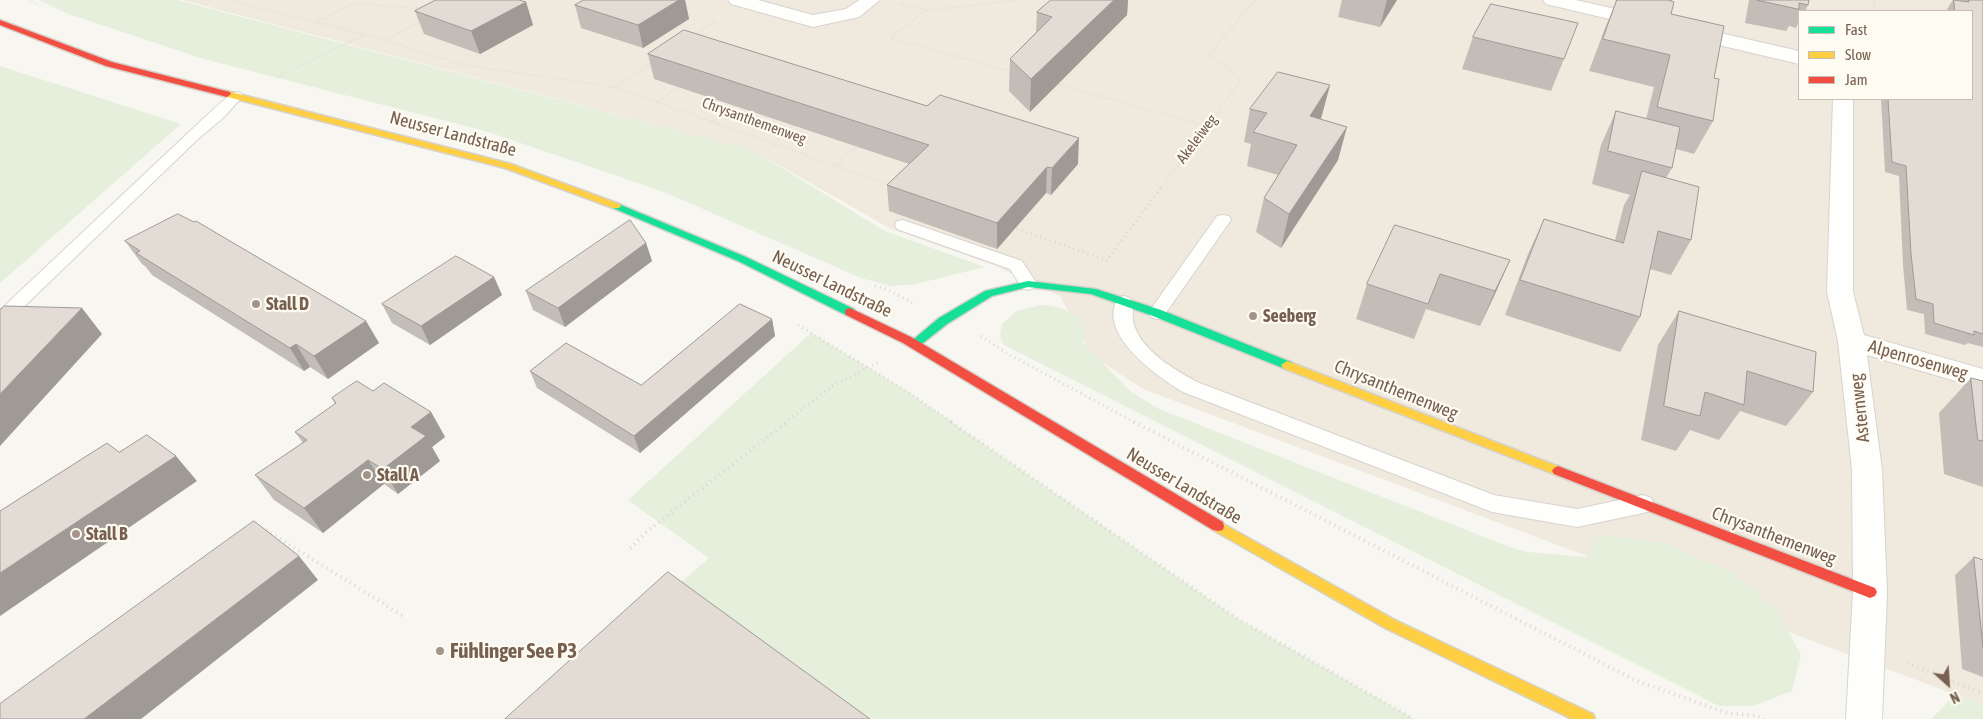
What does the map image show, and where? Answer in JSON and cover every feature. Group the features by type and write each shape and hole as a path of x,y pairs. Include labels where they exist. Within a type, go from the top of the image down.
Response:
{"main road":[{"name":"Neusser Landstraße","path":"0,22 52,44 110,64 508,166 646,217 742,259 911,342 1216,525 1390,624 1588,719"},
{"name":"Chrysanthemenweg","path":"911,342 989,293 1028,284 1092,291 1157,313 1479,441 1870,592"}],"street":[{"path":"741,1 813,21 852,13 871,0"},
{"path":"1552,0 1798,58"},
{"name":"Asternweg","path":"1843,100 1840,292 1852,341 1867,470 1870,592 1864,719"},
{"name":"Alpenrosenweg","path":"1852,341 1983,380"}],"lane":[{"path":"0,320 236,96"},
{"path":"1157,313 1223,220"},
{"path":"903,225 1016,265 1028,284"},
{"path":"1124,302 1124,324 1140,350 1160,370 1190,387 1492,503 1577,518 1643,504"}],"path":[{"name":"Chrysanthemenweg","path":"229,0 385,40 463,65 614,87 896,187"},
{"path":"315,22 361,0"},
{"path":"895,2 927,10 1020,0"},
{"name":"Akeleiweg","path":"1092,291 1106,260 1241,80 1209,54 1255,0"},
{"path":"687,40 741,1"},
{"path":"355,3 414,8 430,5"},
{"path":"927,10 890,38 1015,73"},
{"path":"385,40 429,17"},
{"path":"306,63 364,35"},
{"path":"614,87 654,61"},
{"path":"1053,83 1207,126"},
{"path":"656,102 679,86"},
{"path":"711,122 735,104"},
{"path":"773,144 796,125"},
{"path":"834,166 858,146"},
{"path":"1011,227 1106,260"},
{"path":"796,324 913,395 1238,619 1414,719"},
{"path":"630,548 645,534 834,385 870,368 911,342"},
{"path":"260,527 404,616"},
{"path":"1868,648 1983,693"}],"shaded area":[{"path":"182,0 1983,0 1983,705 1143,389 1091,355 1060,296 993,265 889,228 754,151"}],"green space":[{"path":"39,0 177,0 754,151 885,231 985,267 916,284 891,286 861,278 664,192 565,158 485,131 204,59 66,13"},
{"path":"0,66 181,124 0,283"},
{"path":"1042,305 1068,311 1078,318 1086,330 1083,343 1131,392 1159,409 1512,548 1528,552 1586,557 1600,535 1666,543 1735,574 1777,610 1801,655 1792,691 1753,706 1719,706 1004,345 1000,337 1002,324 1017,311"},
{"path":"811,333 905,390 1238,619 1414,719 869,719 680,583 709,558 628,500"},
{"path":"1955,695 1983,705 1983,719 1931,719"}],"building":[{"path":"436,0 519,0 526,2 471,31 415,11"},
{"path":"584,0 679,0 638,25 575,5"},
{"path":"1051,0 1114,0 1031,79 1010,59 1052,17 1037,12"},
{"path":"1617,0 1668,0 1674,2 1671,14 1724,26 1714,78 1719,79 1713,121 1657,107 1670,55 1603,39"},
{"path":"1757,0 1809,0 1808,5 1799,3 1799,9"},
{"path":"1954,0 1969,2 1968,0 1983,0 1983,334 1974,331 1974,335 1934,323 1933,304 1916,299 1911,254 1906,166 1892,162 1888,100 1973,100 1973,10 1955,10"},
{"path":"1491,4 1578,23 1564,59 1473,37"},
{"path":"684,30 927,106 940,95 1079,138 1052,168 1047,167 997,223 887,185 929,145 648,54"},
{"path":"1278,72 1330,85 1310,116 1347,127 1289,214 1264,198 1297,145 1253,132 1267,113 1250,109"},
{"path":"1616,111 1680,127 1672,168 1608,151"},
{"path":"1642,171 1699,187 1691,240 1658,231 1640,317 1520,280 1544,219 1623,243"},
{"name":"Stall D","path":"178,214 194,222 196,221 366,321 314,356 296,344 290,348 136,253 140,251 125,241"},
{"path":"630,220 646,243 558,308 526,291"},
{"path":"1395,225 1510,260 1495,291 1440,274 1428,304 1367,284"},
{"path":"456,256 494,277 421,326 382,304"},
{"path":"740,304 772,319 634,436 530,371 566,343 641,385"},
{"path":"5,306 82,308 0,394 0,310"},
{"path":"1679,311 1816,352 1813,392 1747,371 1744,405 1705,392 1700,416 1664,406"},
{"path":"1971,378 1983,381 1983,441 1978,440"},
{"path":"357,381 373,391 384,383 431,412 411,427 426,436 383,469 368,460 304,508 255,475 307,440 295,432 336,403 332,398"},
{"path":"147,435 176,456 0,573 0,511 107,443 119,452"},
{"path":"254,521 299,556 84,719 0,719 0,704"},
{"path":"1974,557 1983,560 1983,647"},
{"path":"668,572 870,719 505,719"}],"traffic: fast":[{"path":"616,206 742,259 850,312"},
{"path":"914,344 943,321 989,293 1028,284 1092,291 1157,313 1287,365"}],"traffic: slow":[{"path":"227,94 508,166 616,206"},
{"path":"1287,365 1558,471"},
{"path":"1218,526 1390,624 1588,719"}],"traffic: jam":[{"path":"0,22 109,64 227,94"},
{"path":"850,312 907,340 1218,526"},
{"path":"1558,471 1870,592"}],"place":[{"name":"Stall D","path":"256,304"},
{"name":"Seeberg","path":"1253,316"},
{"name":"Stall A","path":"367,475"},
{"name":"Stall B","path":"76,534"},
{"name":"Fühlinger See P3","path":"440,651"}]}
